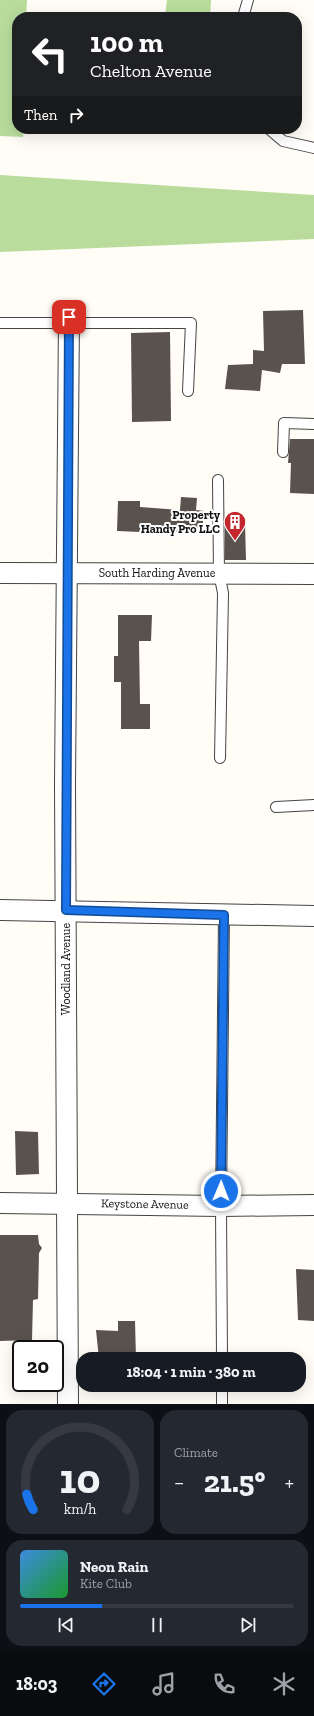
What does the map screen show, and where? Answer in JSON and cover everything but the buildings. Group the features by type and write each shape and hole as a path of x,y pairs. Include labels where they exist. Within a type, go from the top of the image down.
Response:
{"street":[{"name":"Woodland Avenue","path":"68,1404 66,910 69,320"},
{"name":"South Harding Avenue","path":"0,573 314,574"},
{"path":"0,910 66,910 314,916"},
{"name":"Keystone Avenue","path":"0,1203 221,1206 314,1205"}],"lane":[{"path":"244,12 248,0"},
{"path":"275,134 283,141 314,148"},
{"path":"0,323 69,320 191,323 188,391"},
{"path":"283,452 284,423 314,424"},
{"path":"218,480 219,573 224,593 220,758"},
{"path":"276,807 314,805"},
{"path":"222,1352 221,1206 224,915"},
{"path":"222,1392 222,1404"}],"green space":[{"path":"0,0 27,0 26,12 12,12 12,134 23,134 23,137 0,136"},
{"path":"167,0 211,0 210,12 166,12"},
{"path":"0,175 314,195 314,239 0,252"}],"place":[{"name":"Property Handy Pro LLC","path":"235,542"}],"route":[{"path":"69,317 65,784 66,910 224,915 221,1191"}]}
